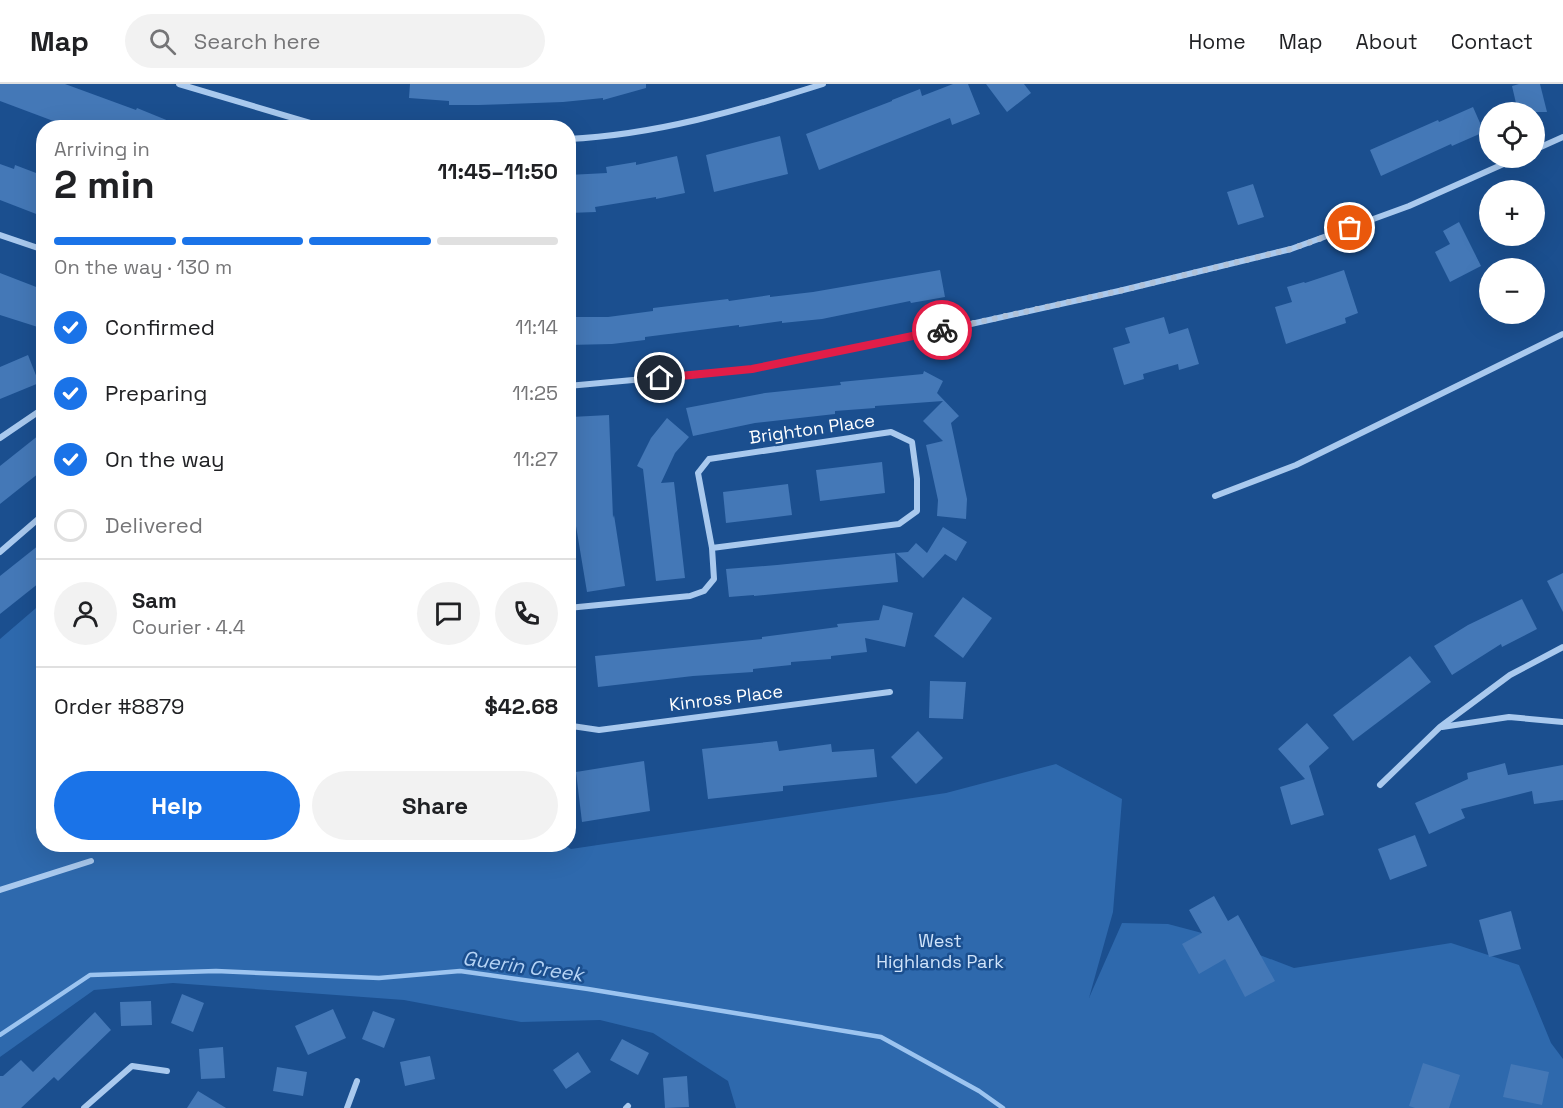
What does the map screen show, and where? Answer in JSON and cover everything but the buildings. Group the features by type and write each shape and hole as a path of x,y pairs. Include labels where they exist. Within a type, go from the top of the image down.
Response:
{"street":[{"path":"179,84 300,120"},
{"path":"576,139 606,137 684,122 823,84"},
{"path":"1545,145 1563,137"},
{"path":"576,385 752,369 962,326 1131,288 1291,249 1409,206 1494,168"},
{"path":"0,235 36,247"},
{"path":"1215,496 1296,465 1563,334"},
{"path":"0,438 36,413"},
{"name":"Brighton Place","path":"576,607 690,596 704,591 714,579 712,548 698,473 709,459 891,432 912,442 917,479 917,512 899,524 712,548"},
{"path":"0,552 36,521"},
{"path":"1380,784 1440,727 1510,675 1563,647"},
{"name":"Kinross Place","path":"576,727 599,730 890,692"},
{"path":"1440,727 1509,717 1563,722"},
{"path":"0,890 91,861"},
{"path":"84,1108 132,1066 167,1071"},
{"path":"347,1108 357,1081"}],"green space":[{"name":"West Highlands Park","path":"36,608 36,852 576,852 576,848 946,793 1056,764 1122,799 1113,912 1089,998 1122,923 1168,924 1202,933 1294,968 1451,943 1519,965 1551,1043 1563,1059 1563,1108 736,1108 728,1081 653,1033 600,1020 521,1022 404,1000 173,983 94,990 0,1057 0,639"}],"waterway":[{"name":"Guerin Creek","path":"0,1035 90,975 216,971 379,978 460,971 588,989 881,1037 979,1091 1003,1108"}],"way so far":[{"path":"942,330 1119,291 1291,249 1350,228"}],"route":[{"path":"660,378 752,369 942,330"}]}
